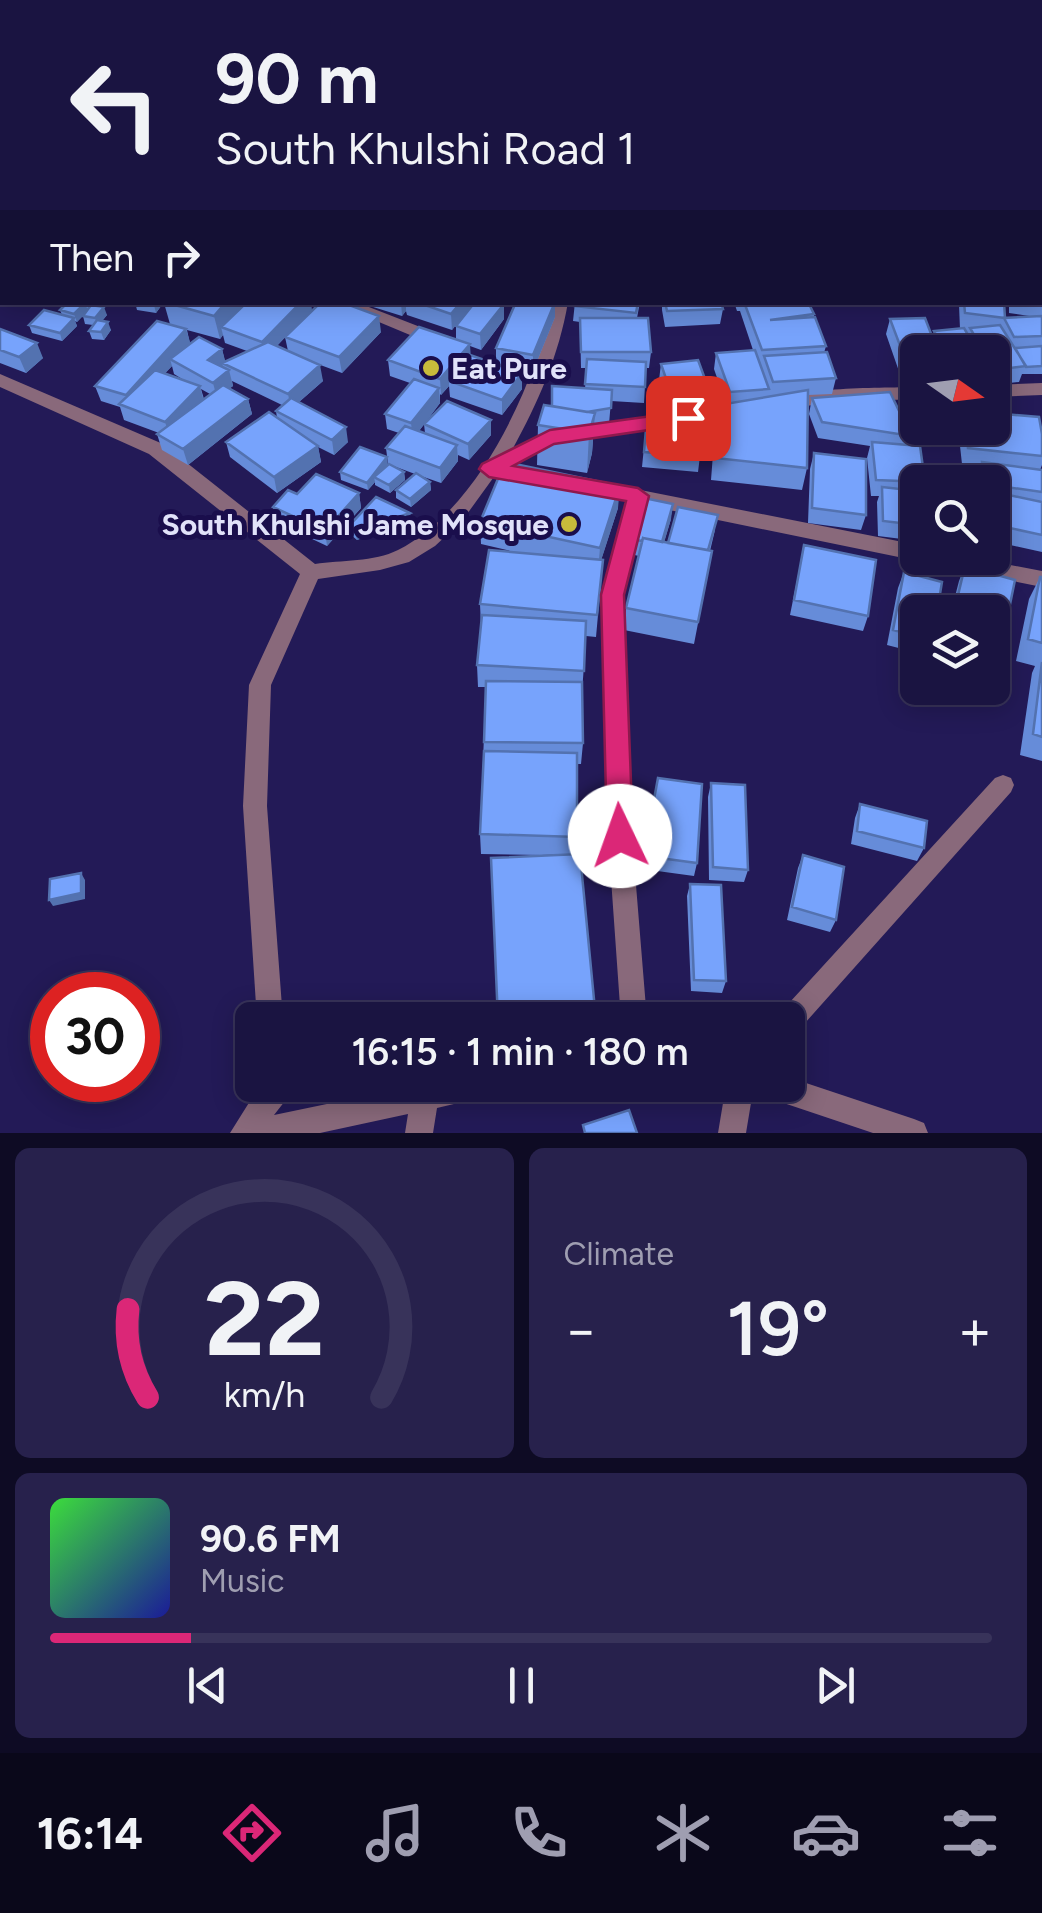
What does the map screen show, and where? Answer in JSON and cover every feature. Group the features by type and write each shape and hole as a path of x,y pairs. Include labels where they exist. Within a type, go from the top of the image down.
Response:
{"street":[{"path":"346,305 451,346"},
{"path":"0,380 156,449 311,572 401,557 454,517 489,469 558,328 560,305"},
{"path":"1010,390 1042,389"},
{"path":"489,469 550,438 833,396 900,394"},
{"path":"489,469 526,476"},
{"path":"582,486 900,549"},
{"path":"633,1002 620,836 612,595 638,496"},
{"path":"269,1002 254,806 260,685 311,572"},
{"path":"1010,573 1042,580"},
{"path":"805,1004 1003,785"},
{"path":"805,1097 914,1133"},
{"path":"244,1133 267,1102"},
{"path":"254,1133 401,1102"},
{"path":"419,1133 424,1102"},
{"path":"732,1133 737,1102"}],"building":[{"path":"65,305 83,305 74,314 60,310"},
{"path":"91,305 104,307 95,318 83,316"},
{"path":"175,305 223,305 214,316"},
{"path":"244,305 298,305 262,342 221,327"},
{"path":"318,305 349,305 379,316 339,357 285,337"},
{"path":"425,305 458,305 451,314"},
{"path":"473,305 503,305 480,334 456,326"},
{"path":"515,305 554,305 533,355 496,348"},
{"path":"574,305 637,305 636,313"},
{"path":"666,305 722,305 723,309 667,311"},
{"path":"745,305 810,305 814,314 770,320 815,317 826,346 762,350"},
{"path":"964,305 1004,305 1005,318 965,313"},
{"path":"44,310 74,318 60,333 29,325"},
{"path":"1042,316 1042,336 1014,337 1004,318"},
{"path":"580,318 648,318 651,352 581,352"},
{"path":"925,318 932,335 900,335 900,345 890,319"},
{"path":"97,320 108,322 101,332 89,331"},
{"path":"157,321 186,329 126,395 95,386"},
{"path":"1000,325 1006,335 974,335 970,328"},
{"path":"419,327 470,344 440,379 388,360"},
{"path":"964,328 968,335 936,335 934,331"},
{"path":"0,329 37,343 19,357 0,350"},
{"path":"199,337 222,349 208,360 229,370 213,383 170,359"},
{"path":"1010,341 1026,366 1010,368"},
{"path":"268,342 320,365 288,394 222,363"},
{"path":"1042,346 1042,366 1026,367 1015,348"},
{"path":"755,350 769,389 730,392 716,353"},
{"path":"827,352 836,378 773,382 764,356"},
{"path":"470,355 522,373 502,400 449,381"},
{"path":"587,359 646,362 645,387 585,384"},
{"path":"698,360 712,398 674,402 661,364"},
{"path":"155,370 200,386 165,422 119,404"},
{"path":"414,379 439,388 411,423 385,414"},
{"path":"223,385 248,399 183,449 157,434"},
{"path":"552,386 612,390 611,408 587,412 552,406"},
{"path":"808,390 807,468 715,458 719,405"},
{"path":"890,392 900,413 900,434 822,422 812,398"},
{"path":"291,398 346,427 332,440 276,411"},
{"path":"447,401 491,420 468,444 424,424"},
{"path":"544,405 595,413 589,433 538,425"},
{"path":"269,412 318,446 274,477 226,442"},
{"path":"1010,415 1039,417 1042,456 968,445 1010,445"},
{"path":"647,417 701,421 700,456 644,452"},
{"path":"405,426 457,445 440,468 386,448"},
{"path":"872,442 920,446 923,465 900,465 900,481 876,480"},
{"path":"360,447 387,457 367,483 340,472"},
{"path":"814,453 866,459 866,515 812,508"},
{"path":"505,462 620,486 600,548 480,522"},
{"path":"389,464 404,472 389,485 374,477"},
{"path":"1010,466 1042,470 1042,492 1010,488"},
{"path":"416,473 430,482 410,499 396,490"},
{"path":"316,474 359,493 325,531 273,507 288,490 297,494"},
{"path":"882,487 900,489 900,523 883,521"},
{"path":"1010,495 1042,502 1042,535 1010,528"},
{"path":"376,497 410,513 355,532 348,527"},
{"path":"644,498 673,504 662,542 631,539"},
{"path":"678,507 718,515 708,550 668,543"},
{"path":"643,538 712,551 698,622 626,608"},
{"path":"804,545 876,560 868,616 794,600"},
{"path":"489,550 603,560 597,615 480,604"},
{"path":"903,575 942,582 940,595 900,595 900,632 893,630"},
{"path":"963,575 997,575 1015,580 1010,604 1010,595 958,595"},
{"path":"1042,577 1042,643 1028,639"},
{"path":"482,615 586,621 584,671 477,665"},
{"path":"1042,662 1042,737 1033,734"},
{"path":"486,681 582,682 583,743 484,742"},
{"path":"484,751 577,753 577,837 480,834"},
{"path":"658,778 702,784 697,863 652,857 653,846 636,844 638,824 649,826"},
{"path":"711,783 745,785 748,870 713,867"},
{"path":"860,804 927,821 924,848 857,831"},
{"path":"580,854 594,1002 497,1002 491,858"},
{"path":"803,855 844,867 836,920 792,907"},
{"path":"81,873 81,893 49,900 50,879"},
{"path":"690,884 721,885 726,981 694,980"},
{"path":"629,1110 637,1133 585,1133 583,1125"}],"place":[{"name":"Eat Pure","path":"431,368"},
{"name":"South Khulshi Jame Mosque","path":"569,524"}],"route":[{"path":"620,836 612,595 638,496 489,469 550,438 688,418"}]}
